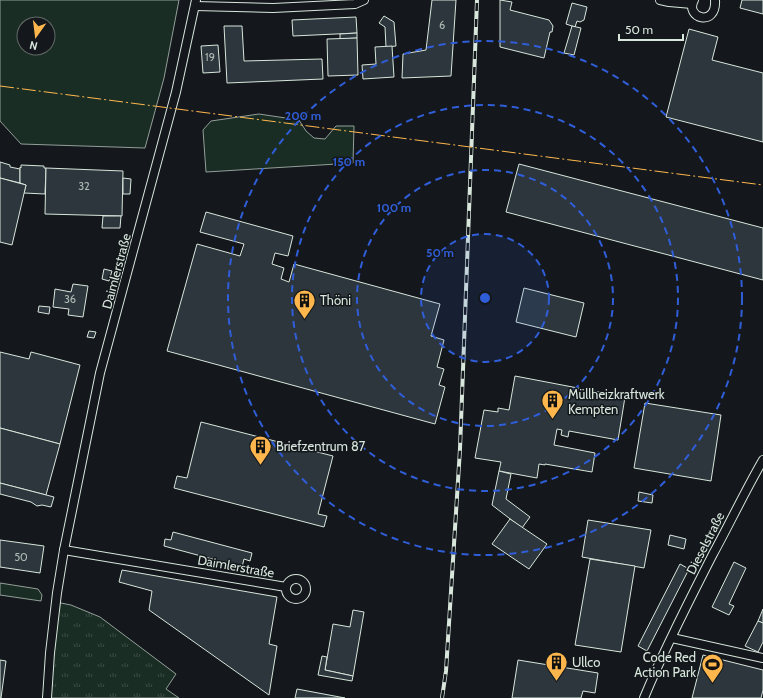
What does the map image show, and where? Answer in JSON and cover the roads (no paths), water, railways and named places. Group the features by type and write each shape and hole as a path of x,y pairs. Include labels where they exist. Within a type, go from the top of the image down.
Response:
{"street":[{"path":"196,3 273,8 355,4 364,0"},
{"path":"660,0 670,2 693,2 692,10 701,18 708,17 713,14 715,0"},
{"name":"Daimlerstraße","path":"47,698 50,653 64,550 100,374 158,163 196,3"},
{"name":"Dieselstraße","path":"644,698 656,669 738,504 763,460"},
{"name":"Daimlerstraße","path":"64,550 286,587"},
{"path":"672,638 763,658"}],"railway":[{"path":"442,698 446,671 460,449 477,0"}],"place":[{"name":"Thöni","path":"305,320"},
{"name":"Müllheizkraftwerk Kempten","path":"552,420"},
{"name":"Briefzentrum 87","path":"260,466"},
{"name":"Ullco","path":"556,682"},
{"name":"Code Red Action Park","path":"712,684"}]}
